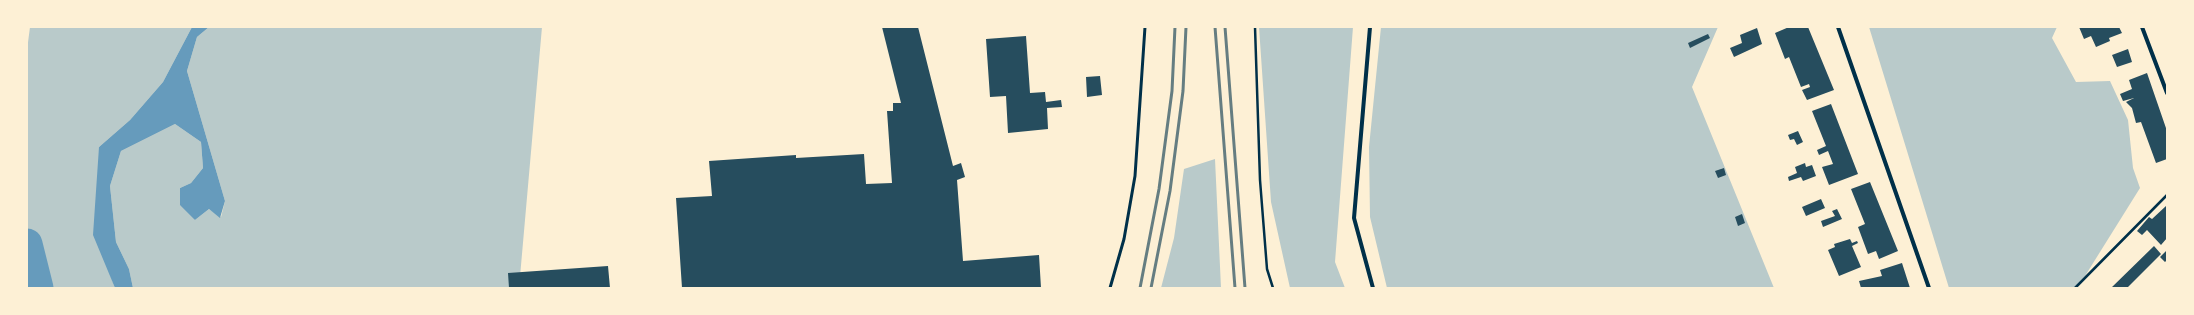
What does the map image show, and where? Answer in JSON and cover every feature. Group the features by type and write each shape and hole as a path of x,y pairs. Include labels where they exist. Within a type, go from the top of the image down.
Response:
{"street":[{"path":"1370,27 1354,218 1373,288"},
{"path":"1838,27 1929,288"},
{"path":"2142,27 2167,93"}],"lane":[{"path":"1110,288 1124,239 1135,176 1145,27"}],"path":[{"path":"1254,27 1260,180 1267,269 1273,288"},
{"path":"2075,288 2167,195"}],"shaded area":[{"path":"30,27 192,27 163,82 130,120 99,147 107,266 115,288 30,288 27,272 27,50"},
{"path":"209,27 542,27 519,288 133,288 129,269 116,242 110,186 121,151 175,124 201,142 203,168 191,183 180,188 195,220 209,209 221,217 225,201 187,71 197,37"},
{"path":"1259,27 1353,27 1335,262 1345,288 1290,288 1271,202"},
{"path":"1381,27 1718,27 1692,87 1774,288 1387,288 1370,217 1369,147"},
{"path":"1869,27 2057,27 2052,38 2076,82 2110,81 2128,120 2133,168 2140,188 2085,276 2074,288 1949,288"},
{"path":"1215,159 1221,288 1161,288 1174,238 1184,169"}],"water":[{"path":"192,27 209,27 197,37 187,71 225,201 220,218 209,209 195,220 180,205 180,188 191,183 203,168 201,142 175,124 121,151 110,186 116,242 129,269 133,288 115,288 93,235 99,147 130,120 163,82"}],"building":[{"path":"882,27 918,27 953,166 961,163 965,177 957,180 963,261 1039,255 1041,288 682,288 676,198 712,196 709,161 796,155 796,158 864,154 866,184 892,183 887,111 893,111 893,103 901,103"},
{"path":"1789,27 1808,27 1834,90 1807,100 1802,90 1810,87 1809,84 1801,87 1789,57 1785,59 1775,33"},
{"path":"2079,27 2119,27 2122,33 2109,38 2110,41 2096,47 2091,36 2084,39"},
{"path":"1757,28 1762,44 1734,57 1730,48 1742,43 1740,35"},
{"path":"1708,34 1710,38 1690,48 1688,43"},
{"path":"1026,36 1030,93 1045,92 1046,102 1061,100 1062,107 1047,108 1048,129 1008,133 1006,96 990,97 986,39"},
{"path":"2128,49 2132,62 2117,67 2112,55"},
{"path":"2147,73 2167,131 2167,159 2156,163 2141,122 2136,123 2132,108 2126,102 2134,98 2123,101 2120,94 2132,89 2129,80"},
{"path":"1100,76 1102,95 1087,97 1086,77"},
{"path":"1831,104 1858,174 1829,185 1822,167 1833,164 1828,151 1819,155 1817,150 1826,146 1812,111"},
{"path":"1798,131 1803,142 1797,145 1794,139 1790,140 1788,135"},
{"path":"1805,163 1806,167 1812,165 1816,176 1803,181 1801,177 1789,181 1788,177 1797,173 1795,167"},
{"path":"1724,168 1726,175 1718,178 1715,171"},
{"path":"1870,182 1898,251 1879,259 1876,251 1868,254 1858,227 1865,224 1851,189"},
{"path":"1821,199 1825,208 1806,216 1802,207"},
{"path":"2166,206 2167,238 2161,245 2147,230 2142,235 2137,231 2149,217 2152,219"},
{"path":"1837,209 1842,219 1823,227 1821,221 1835,216 1832,211"},
{"path":"1742,214 1745,223 1738,226 1735,217"},
{"path":"1850,239 1852,243 1857,241 1858,243 1852,246 1861,267 1839,276 1828,250 1835,247 1834,244"},
{"path":"2154,246 2161,254 2127,288 2111,288"},
{"path":"2167,250 2167,260 2165,262 2160,257"},
{"path":"1902,263 1910,288 1861,288 1859,281 1882,276 1880,270"},
{"path":"608,266 610,288 509,288 508,273"}],"waterway":[{"path":"27,244 38,288"}],"railway":[{"path":"1140,288 1159,189 1172,91 1175,27"},
{"path":"1151,288 1170,191 1183,91 1186,27"},
{"path":"1215,27 1235,288"},
{"path":"1225,27 1245,288"}]}
